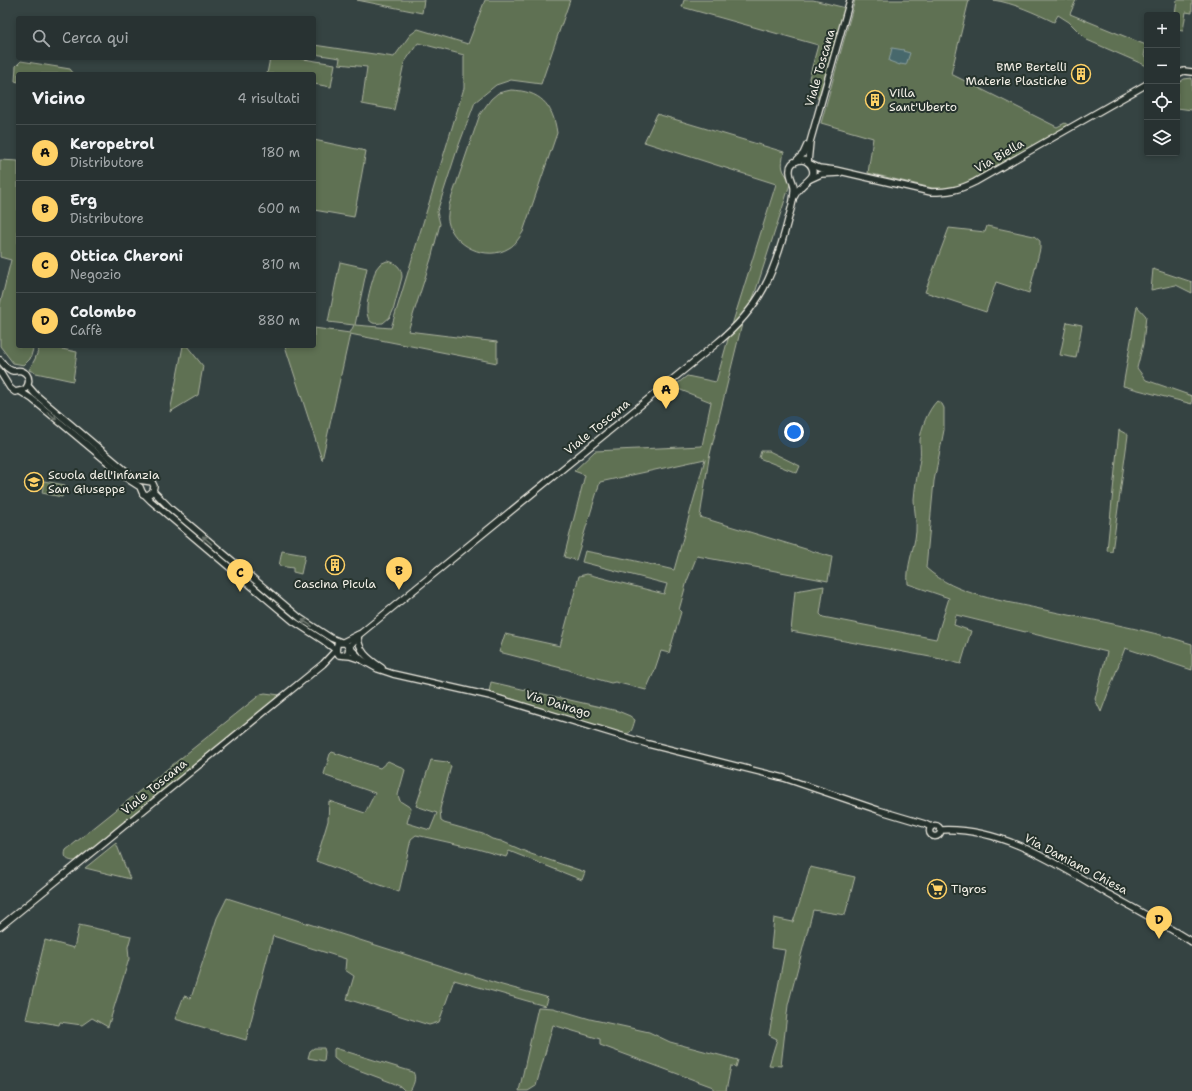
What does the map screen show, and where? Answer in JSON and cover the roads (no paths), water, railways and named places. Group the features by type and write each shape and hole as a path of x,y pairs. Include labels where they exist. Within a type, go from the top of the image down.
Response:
{"street":[{"name":"Viale Toscana","path":"794,197 812,177 813,170 809,163 810,142 850,0"},
{"path":"1180,73 1184,71 1192,72"},
{"name":"Via Biella","path":"809,163 821,168 931,192 947,192 961,189 1144,86"},
{"name":"Viale Toscana","path":"349,647 359,635 711,348 740,322 757,301 770,276 794,197 790,169 803,154 810,142"},
{"path":"796,161 802,160 809,163"},
{"name":"Via Biella","path":"807,181 821,174 848,173"},
{"path":"792,178 798,183 807,181"},
{"path":"0,360 7,368 25,373 29,379 28,386 21,392"},
{"path":"7,384 9,375 14,371"},
{"path":"0,372 12,390 21,392 32,399 129,480 140,487 143,494 295,623 336,650 337,654 362,660"},
{"path":"28,386 34,394 132,476 144,481 147,480 152,482 154,486 153,491 148,495 143,494"},
{"path":"140,487 144,481"},
{"path":"153,491 171,509 300,618 331,638 347,644 362,660"},
{"name":"Viale Toscana","path":"342,642 359,635"},
{"path":"359,635 359,645 363,653 387,672"},
{"path":"336,650 337,645 342,642"},
{"path":"343,656 348,653 349,647"},
{"name":"Viale Toscana","path":"0,927 323,664 336,650"},
{"name":"Viale Toscana","path":"323,664 343,656"},
{"name":"Via Dairago","path":"362,660 387,672 496,697 648,744 800,782 931,827"},
{"path":"936,825 939,827 941,830 939,835 934,836 930,834 931,827 936,825"},
{"name":"Via Damiano Chiesa","path":"941,830 971,832 996,837 1026,848 1192,942"}],"water":[{"path":"892,48 904,50 903,51 910,53 906,65 900,65 889,61"}],"place":[{"name":"BMP Bertelli Materie Plastiche","path":"1081,74"},
{"name":"Villa Sant'Uberto","path":"875,100"},
{"name":"Keropetrol","path":"666,409"},
{"name":"Scuola dell'infanzia San Giuseppe","path":"34,482"},
{"name":"Cascina Picula","path":"335,565"},
{"name":"Erg","path":"399,590"},
{"name":"Ottica Cheroni","path":"240,592"},
{"name":"Tigros","path":"937,889"},
{"name":"Colombo","path":"1159,939"}]}
